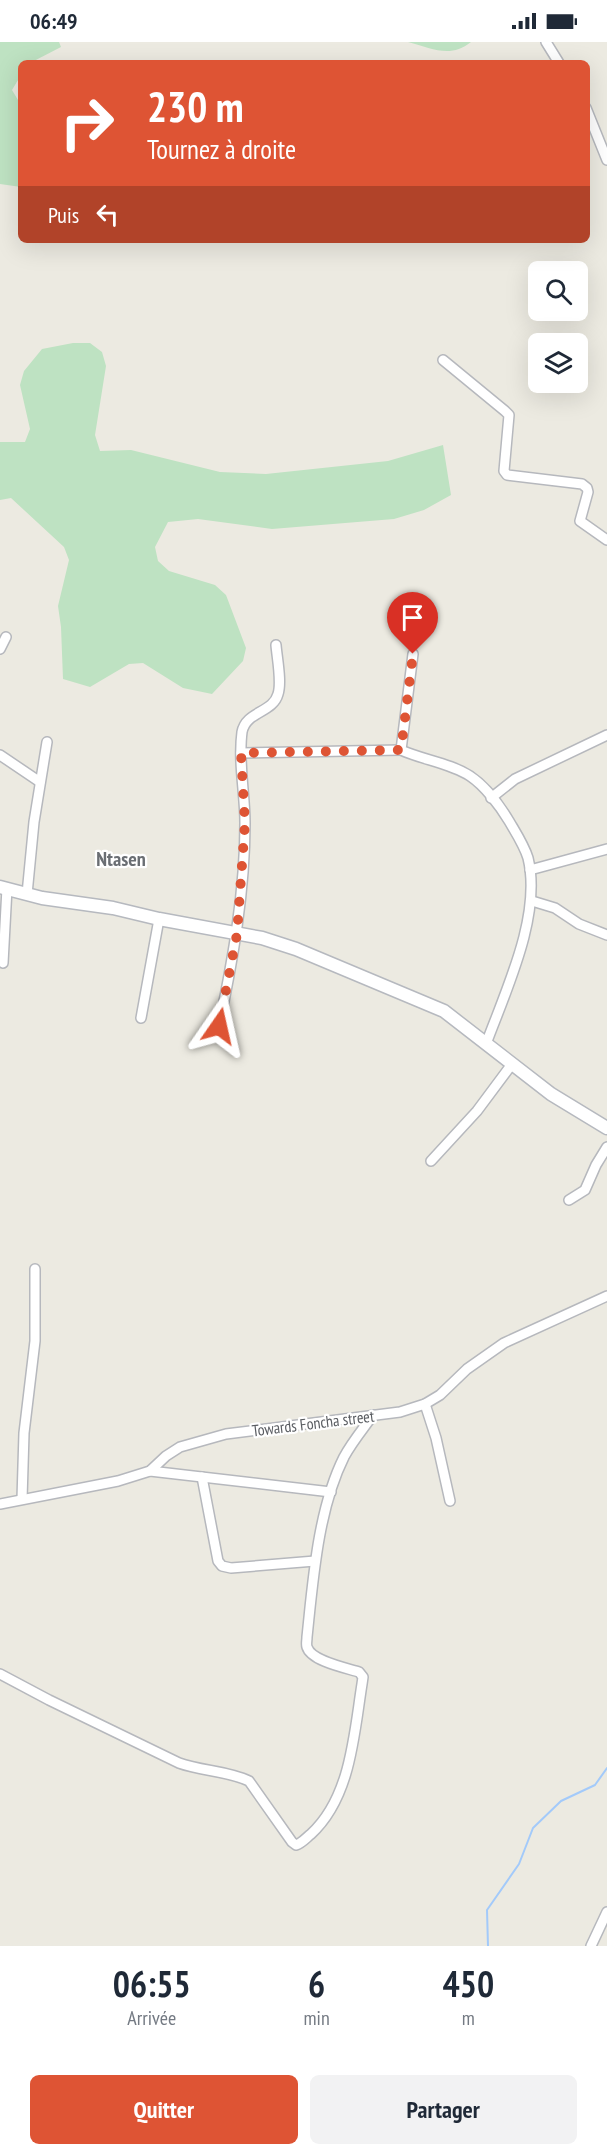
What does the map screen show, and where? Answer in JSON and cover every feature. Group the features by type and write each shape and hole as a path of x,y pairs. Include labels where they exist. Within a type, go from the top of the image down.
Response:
{"street":[{"path":"546,42 557,60"},
{"path":"590,118 607,160"},
{"path":"443,360 509,415 504,471 507,475 582,484 588,492 580,521 607,540"},
{"path":"0,649 6,637"},
{"path":"219,1026 237,934 245,823 241,753 245,723 278,697 276,645"},
{"path":"401,750 413,654"},
{"path":"491,798 515,779 607,735"},
{"path":"27,894 47,742"},
{"path":"241,753 401,750 470,776 504,813 522,844 530,870 532,901 512,974 486,1044"},
{"path":"0,755 40,782"},
{"path":"530,870 607,849"},
{"path":"3,963 3,888 262,938 288,946 434,1006 455,1018 571,1108 607,1128"},
{"path":"532,901 555,908 579,924 607,935"},
{"path":"141,1018 159,919"},
{"path":"431,1161 467,1123 512,1064"},
{"path":"569,1200 585,1190 607,1147"},
{"path":"22,1499 24,1433 35,1341 35,1269"},
{"name":"Towards Foncha street","path":"0,1504 118,1481 150,1470 180,1447 226,1434 400,1412 425,1404 440,1395 467,1369 504,1343 607,1296"},
{"path":"425,1404 436,1438 450,1501"},
{"path":"0,1674 48,1700 179,1763 195,1769 242,1777 249,1781 292,1842 296,1845 300,1844 320,1824 341,1788 363,1684 363,1677 359,1672 320,1660 307,1648 315,1561 331,1492 345,1456 373,1415"},
{"path":"150,1470 331,1492"},
{"path":"202,1477 218,1561 222,1566 231,1568 315,1561"},
{"path":"591,1946 607,1912"}],"green space":[{"path":"0,42 59,42 61,47 36,60 18,60 18,80 12,90 18,100 18,187 0,184"},
{"path":"408,42 471,42 456,50 441,51"},
{"path":"73,343 90,343 102,352 106,366 95,435 100,451 131,450 220,472 266,474 388,461 443,445 451,495 424,510 394,519 272,529 198,519 168,522 155,547 158,561 169,571 215,585 226,595 246,648 243,661 212,694 183,688 143,663 129,664 90,687 63,679 58,606 69,560 64,547 11,498 0,500 0,442 25,442 30,429 20,385 24,371 42,349"}],"waterway":[{"path":"488,1946 487,1910 519,1864 533,1828 561,1801 595,1785 607,1768"}],"district":[{"name":"Ntasen","path":"121,859"}],"route":[{"path":"219,1026 237,934 245,823 241,753 401,750 413,654"}]}
